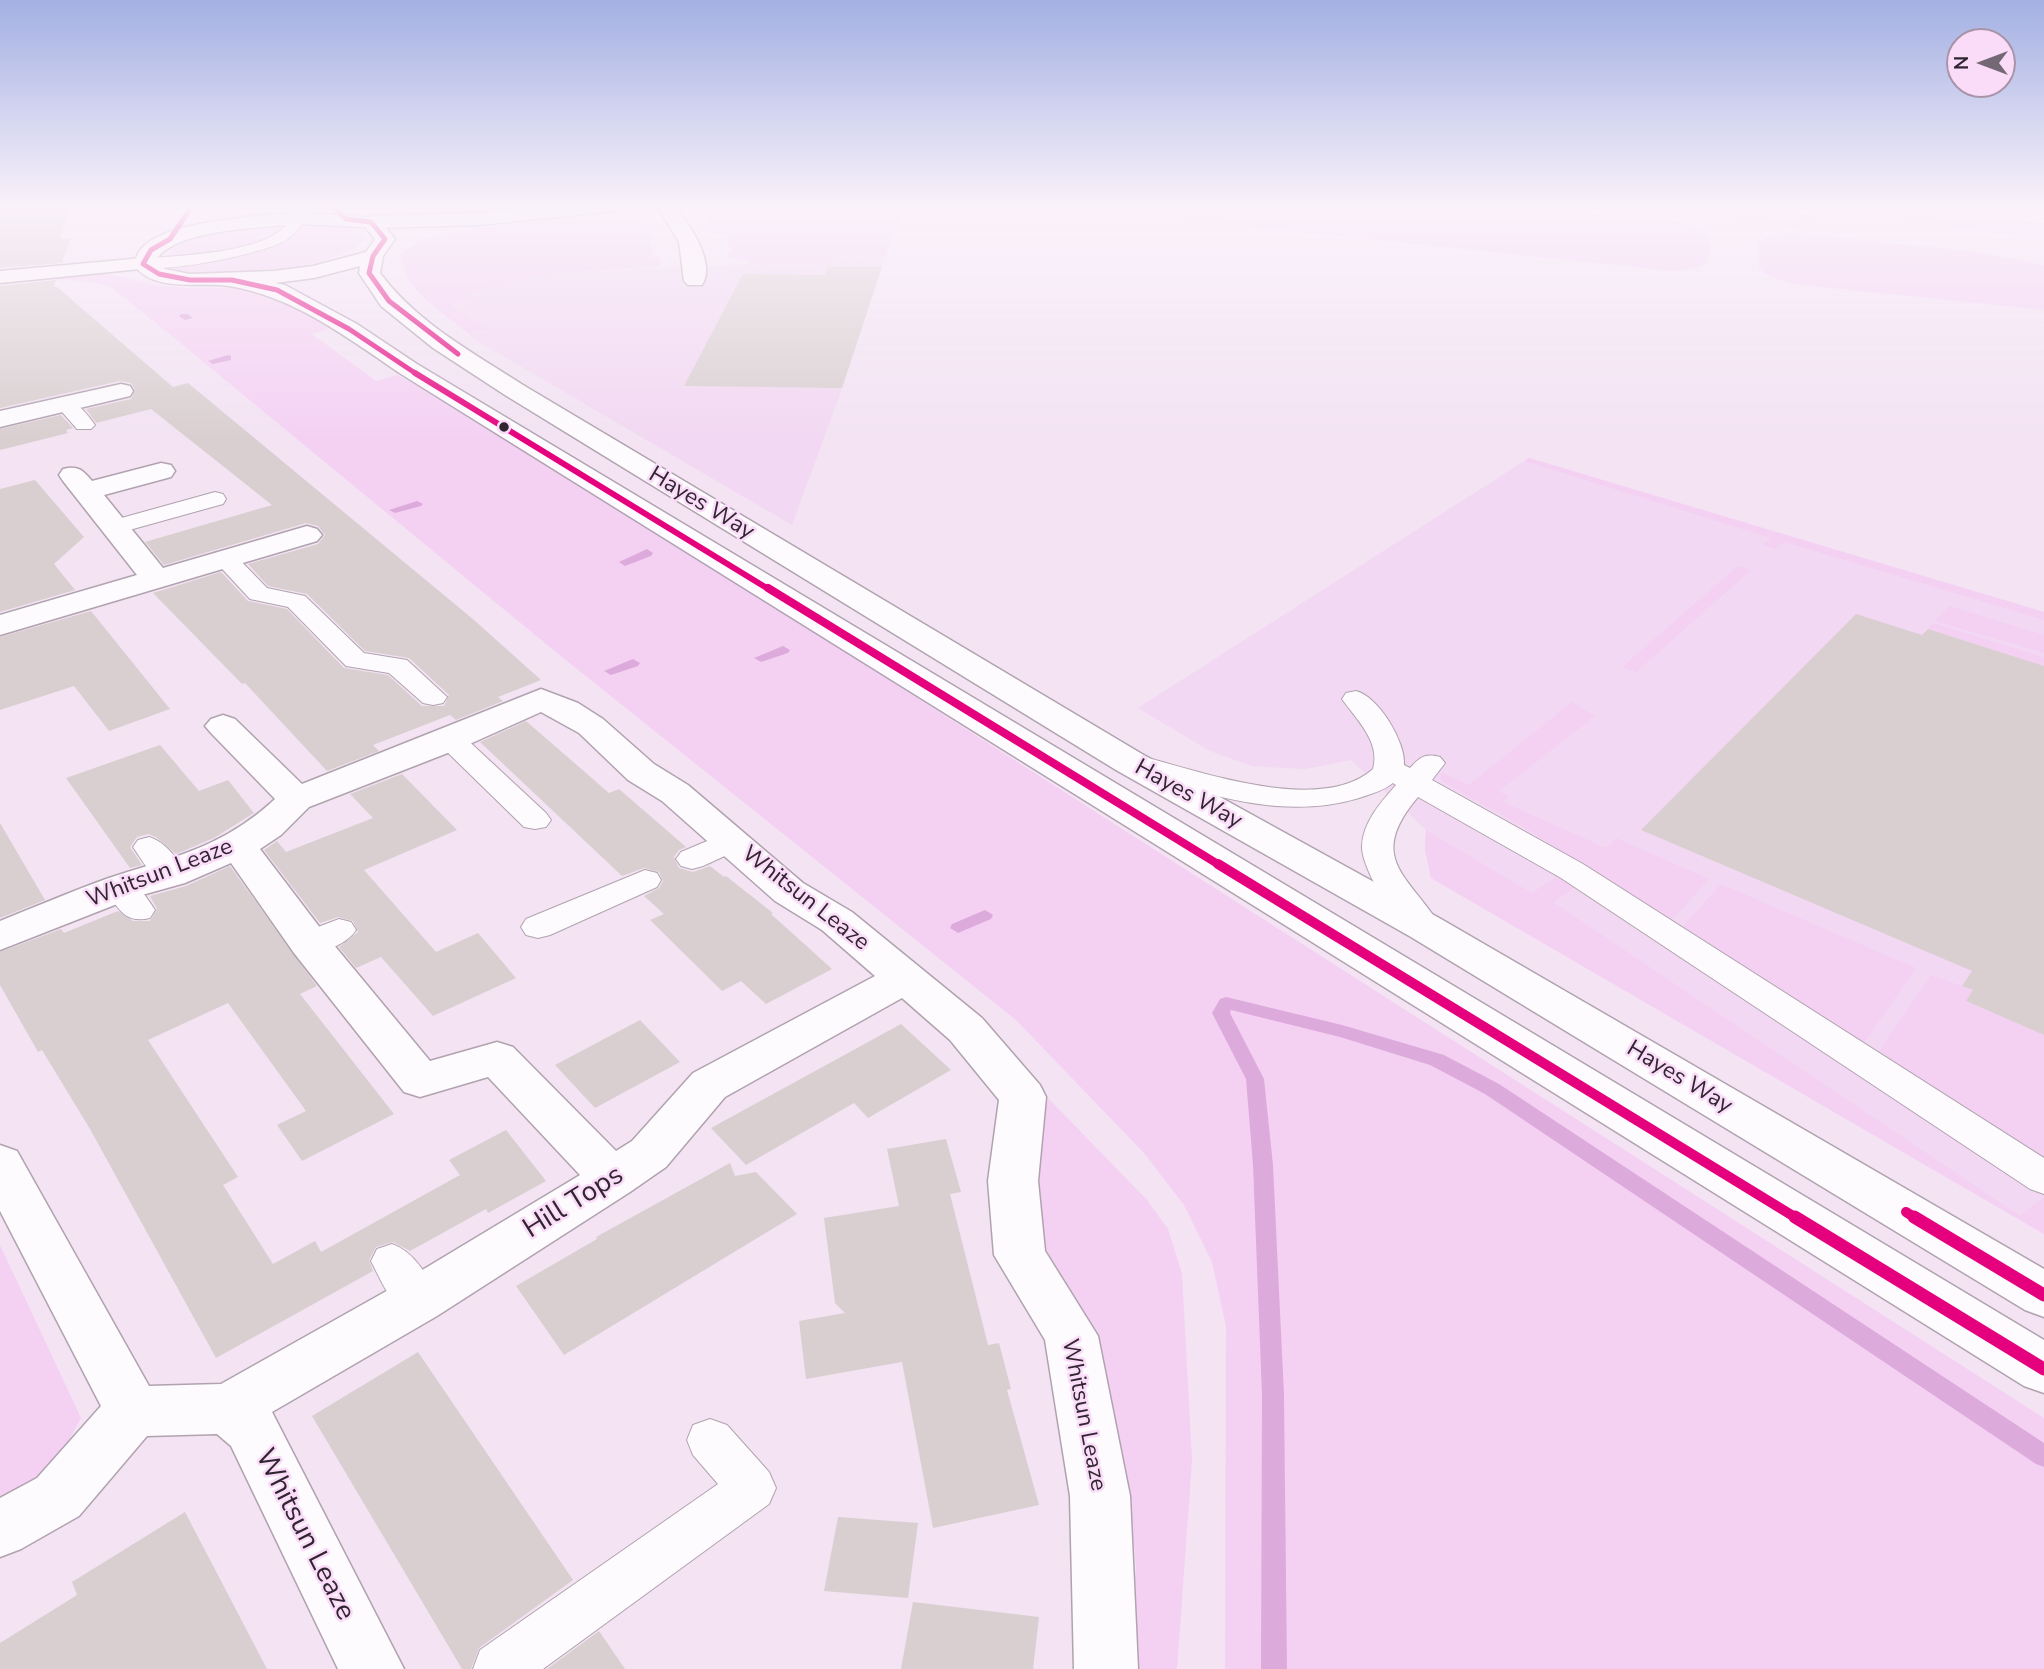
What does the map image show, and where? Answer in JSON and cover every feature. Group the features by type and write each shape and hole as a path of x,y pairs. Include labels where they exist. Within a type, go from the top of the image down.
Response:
{"street":[{"name":"Hayes Way","path":"241,283 277,290 349,329 409,369 2044,1369"},
{"name":"Hayes Way","path":"376,283 388,301 441,343 839,589 1129,762 1426,928 2044,1294"},
{"path":"0,419 121,391"},
{"path":"156,579 80,483 161,471"},
{"path":"0,625 307,536"},
{"name":"Whitsun Leaze","path":"0,936 129,899 160,860 238,846 267,827 296,799 451,720 541,699 566,710 591,726 641,772 675,793 711,850 837,921 966,1029 1023,1097 1013,1181 1020,1255 1071,1336 1100,1496 1106,1669"},
{"path":"223,726 296,799"},
{"path":"238,846 324,937 420,1080 497,1058 613,1179"},
{"name":"Hill Tops","path":"228,1409 405,1281 613,1179 649,1154 709,1085 905,978"},
{"path":"0,1164 133,1411"},
{"path":"0,1529 58,1497 133,1411 228,1409"},
{"name":"Whitsun Leaze","path":"228,1409 251,1428 371,1669"}],"lane":[{"path":"66,405 84,425"},
{"path":"115,527 215,499"},
{"path":"225,559 259,594 296,601 356,660 397,666 451,720 535,820"},
{"path":"1356,699 1381,733 1390,754 1411,772 1572,871 2044,1178"},
{"path":"1129,762 1219,788 1285,799 1321,798 1346,793 1381,779 1411,772"},
{"path":"1411,772 1376,839 1384,876 1398,897 1426,928"},
{"path":"538,927 645,880"},
{"path":"499,1669 752,1488 710,1440"}],"shaded area":[{"path":"95,283 145,283 245,290 271,297 306,315 329,329 312,334 376,381 397,375 490,425 2044,1418 2044,1669 1225,1669 1226,1326 1212,1262 1184,1205 1144,1153 1016,1020 557,653 111,287"},
{"path":"412,283 512,283 464,294 472,299 450,305 487,329 469,334"},
{"path":"511,283 876,283 840,394 792,525 472,338 469,334 486,330 449,305 471,300 462,294"},
{"path":"1790,283 2044,283 2044,310"},
{"path":"1529,458 2044,612 2044,1234 1431,878 1425,849 1426,830 1351,760 1305,769 1252,766 1210,751 1138,708"},
{"path":"1529,458 2044,612 2044,620 1784,542 1775,549 1763,545 1771,538 1524,461"},
{"path":"1738,566 1751,570 1636,672 1622,667"},
{"path":"1949,606 2044,635 2044,653 1935,621"},
{"path":"1933,623 2044,657 2044,666 1928,629"},
{"path":"1572,702 1595,716 1499,791 1509,797 1503,802 1606,848 1616,838 1709,879 1670,922 1525,828 1443,782 1439,777 1442,773 1469,785"},
{"path":"1426,830 1532,893 1557,876 1575,887 1553,902 2020,1216 2044,1197 2044,1234 1431,878 1425,849"},
{"path":"1721,884 1916,968 1862,1046 1681,929"},
{"path":"1931,975 1973,990 1967,1002 2044,1035 2044,1165 1876,1056"},
{"path":"1048,1098 1147,1200 1168,1229 1182,1274 1192,1460 1177,1669 1127,1669 1136,1567 1134,1546 1123,1526 1095,1364 1100,1342 1032,1247 1030,1167"},
{"path":"0,1245 81,1418 54,1468 0,1497"}],"building":[{"path":"55,283 53,287 57,287 173,387 188,383 474,620 541,680 498,697 503,701 456,720 450,715 373,745 379,751 327,771 245,683 242,684 153,593 221,572 248,601 287,609 344,668 388,675 422,706 444,706 449,695 409,658 365,651 307,594 268,586 248,564 318,544 325,535 318,526 306,523 164,565 145,542 272,505 151,409 96,423 86,409 131,399 135,390 131,383 120,381 0,408 0,286"},
{"path":"738,283 877,283 842,388 684,386"},
{"path":"61,415 73,428 66,430 68,433 0,450 0,429"},
{"path":"35,480 84,537 54,564 75,590 0,612 0,489"},
{"path":"91,611 170,709 109,731 74,686 0,710 0,637"},
{"path":"1856,614 1922,635 1928,629 2044,666 2044,1035 1966,1001 1973,990 1962,986 1972,971 1641,830"},
{"path":"526,721 609,793 619,789 686,847 679,850 674,857 679,868 693,872 710,866 726,876 773,913 771,914 832,969 766,1004 741,981 722,991 650,920 664,914 644,896 659,888 663,881 659,872 644,868 622,876 480,742"},
{"path":"160,745 199,791 228,780 254,813 214,838 176,854 156,837 148,834 137,837 130,847 142,865 130,868 66,778"},
{"path":"402,774 457,830 364,870 436,952 478,933 516,978 433,1016 381,957 356,968 339,947 358,932 353,921 338,917 320,923 264,850 277,841 286,852 373,818 350,794"},
{"path":"0,823 45,900 0,918"},
{"path":"230,866 317,986 300,994 394,1114 302,1161 277,1125 306,1111 228,1003 148,1040 238,1177 223,1185 273,1264 315,1241 321,1252 460,1175 449,1160 506,1130 546,1181 488,1213 486,1209 410,1251 393,1242 376,1247 369,1260 373,1271 216,1358 90,1129 42,1050 38,1052 0,985 0,952 61,929 64,933 118,911 133,921 150,921 157,909 150,896 186,886"},
{"path":"640,1020 680,1062 595,1108 555,1065"},
{"path":"901,1024 951,1070 868,1118 854,1103 746,1165 711,1128"},
{"path":"946,1139 961,1192 950,1194 988,1345 999,1343 1011,1389 1007,1390 1039,1505 933,1528 902,1362 806,1379 799,1321 845,1313 835,1303 824,1218 899,1206 887,1149"},
{"path":"730,1163 735,1176 756,1172 797,1214 564,1355 516,1286 597,1239 596,1237"},
{"path":"418,1352 573,1580 479,1648 471,1669 462,1669 312,1416"},
{"path":"185,1512 267,1669 0,1669 0,1643 77,1595 72,1582"},
{"path":"838,1517 918,1523 908,1598 824,1591"},
{"path":"913,1602 1039,1617 1033,1669 901,1669"},
{"path":"599,1631 625,1669 547,1669"}],"waterway":[{"path":"184,316 188,318"},
{"path":"213,361 228,358"},
{"path":"395,510 417,504"},
{"path":"625,562 647,553"},
{"path":"761,658 783,650"},
{"path":"611,671 633,663"},
{"path":"958,928 985,915"},
{"path":"1274,1669 1273,1395 1263,1165 1255,1079 1221,1013 1226,1003 1342,1031 1437,1060 1492,1089 2044,1456"}],"transit line":[{"path":"245,283 277,290 349,329 409,369 2044,1369"},
{"path":"376,283 389,301 458,354"},
{"path":"1906,1212 2044,1295"}]}
